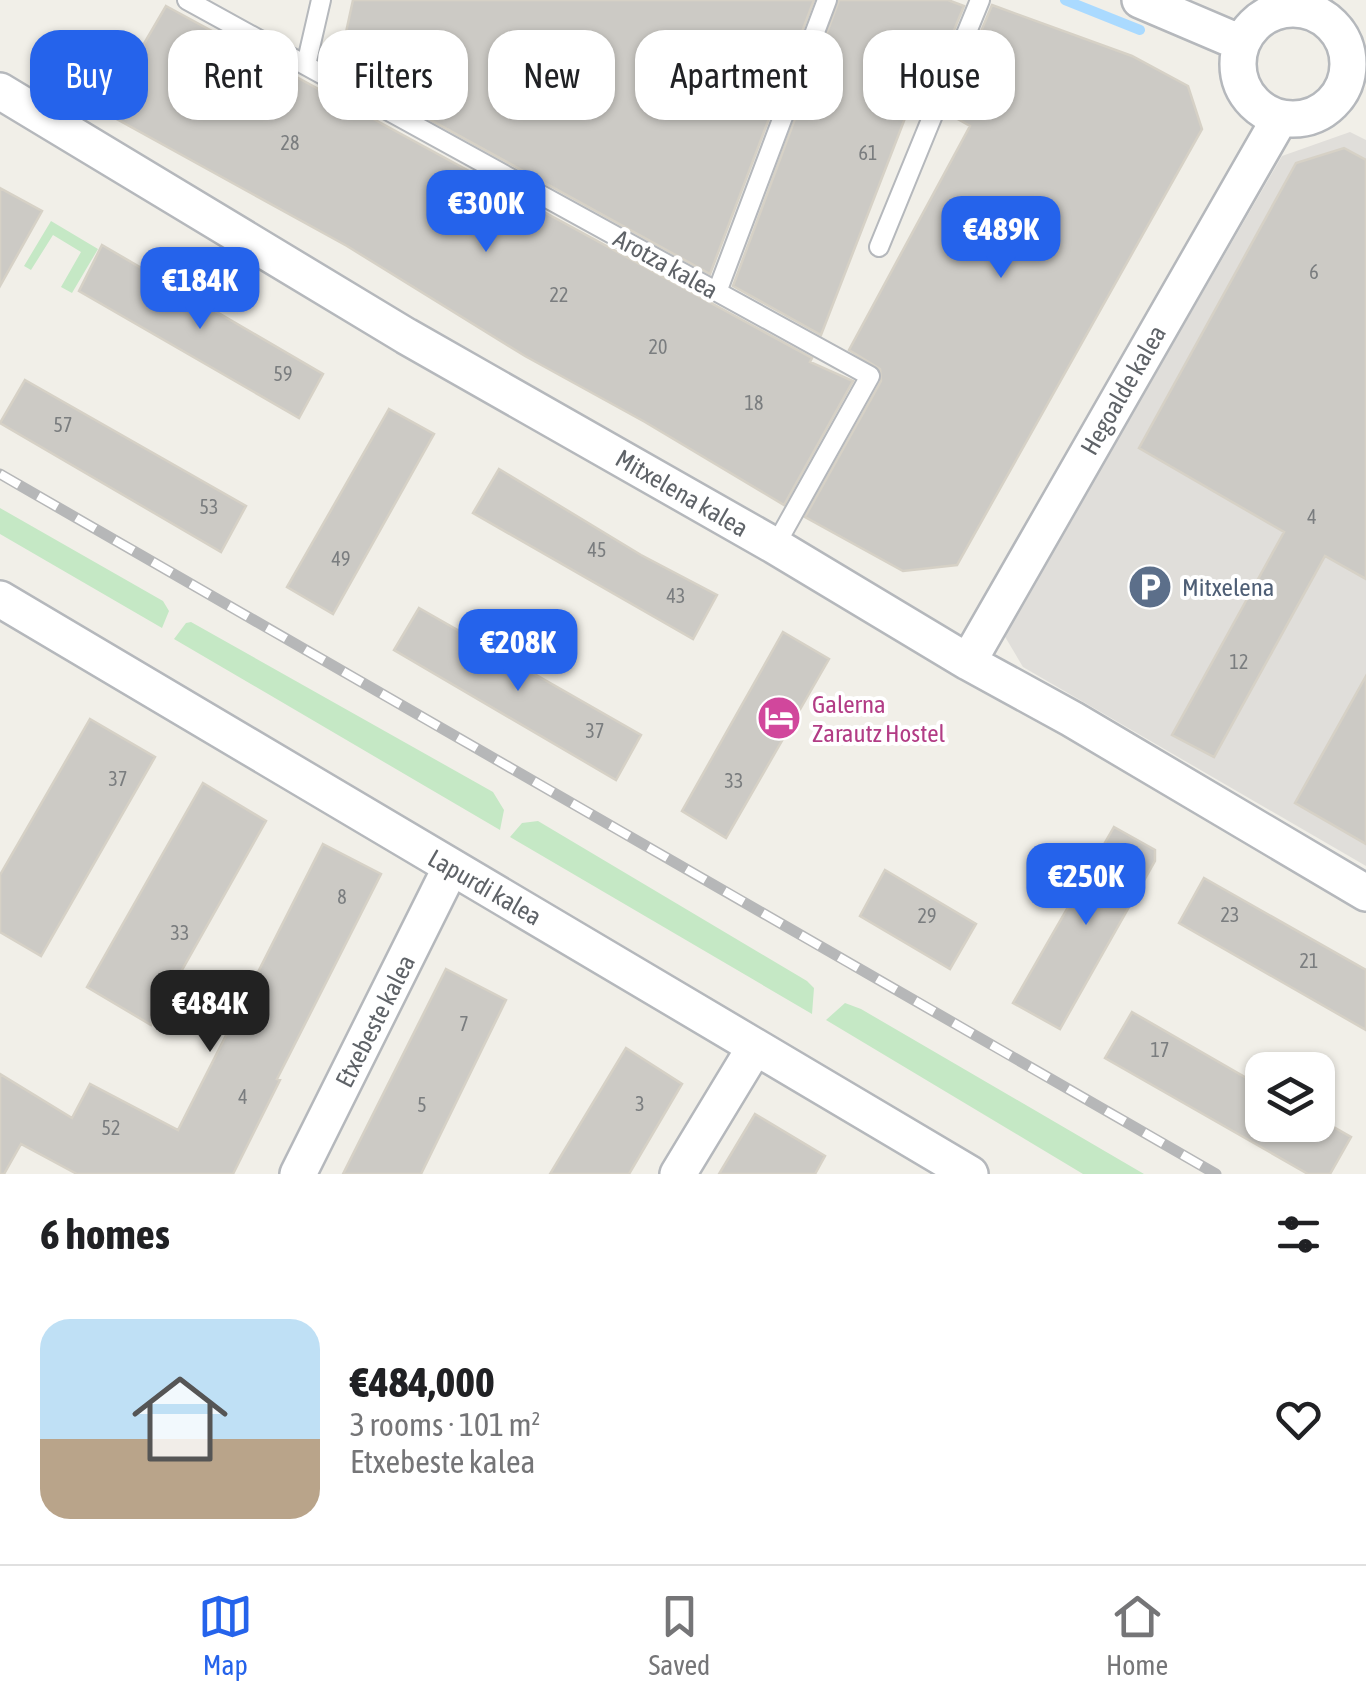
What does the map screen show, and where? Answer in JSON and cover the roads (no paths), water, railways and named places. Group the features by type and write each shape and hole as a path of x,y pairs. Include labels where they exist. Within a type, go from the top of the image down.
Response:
{"street":[{"path":"1140,0 1242,43"},
{"path":"1283,9 1317,14 1337,12 1356,89 1317,114 1297,120 1262,110 1244,90 1237,61 1252,27 1283,9"},
{"name":"Mitxelena kalea","path":"0,91 406,336 775,546 1366,893"},
{"name":"Hegoalde kalea","path":"968,662 1280,118"},
{"name":"Lapurdi kalea","path":"0,599 970,1174"},
{"name":"Etxebeste kalea","path":"298,1174 451,867"},
{"path":"678,1174 756,1047"}],"lane":[{"name":"Arotza kalea","path":"186,0 870,376 775,546"},
{"path":"306,65 322,0"},
{"path":"717,292 827,0"},
{"path":"880,247 980,0"}],"waterway":[{"path":"1065,0 1140,30"}],"railway":[{"path":"0,474 1216,1174"}],"place":[{"name":"Mitxelena","path":"1150,587"},
{"name":"Galerna Zarautz Hostel","path":"779,718"}]}
